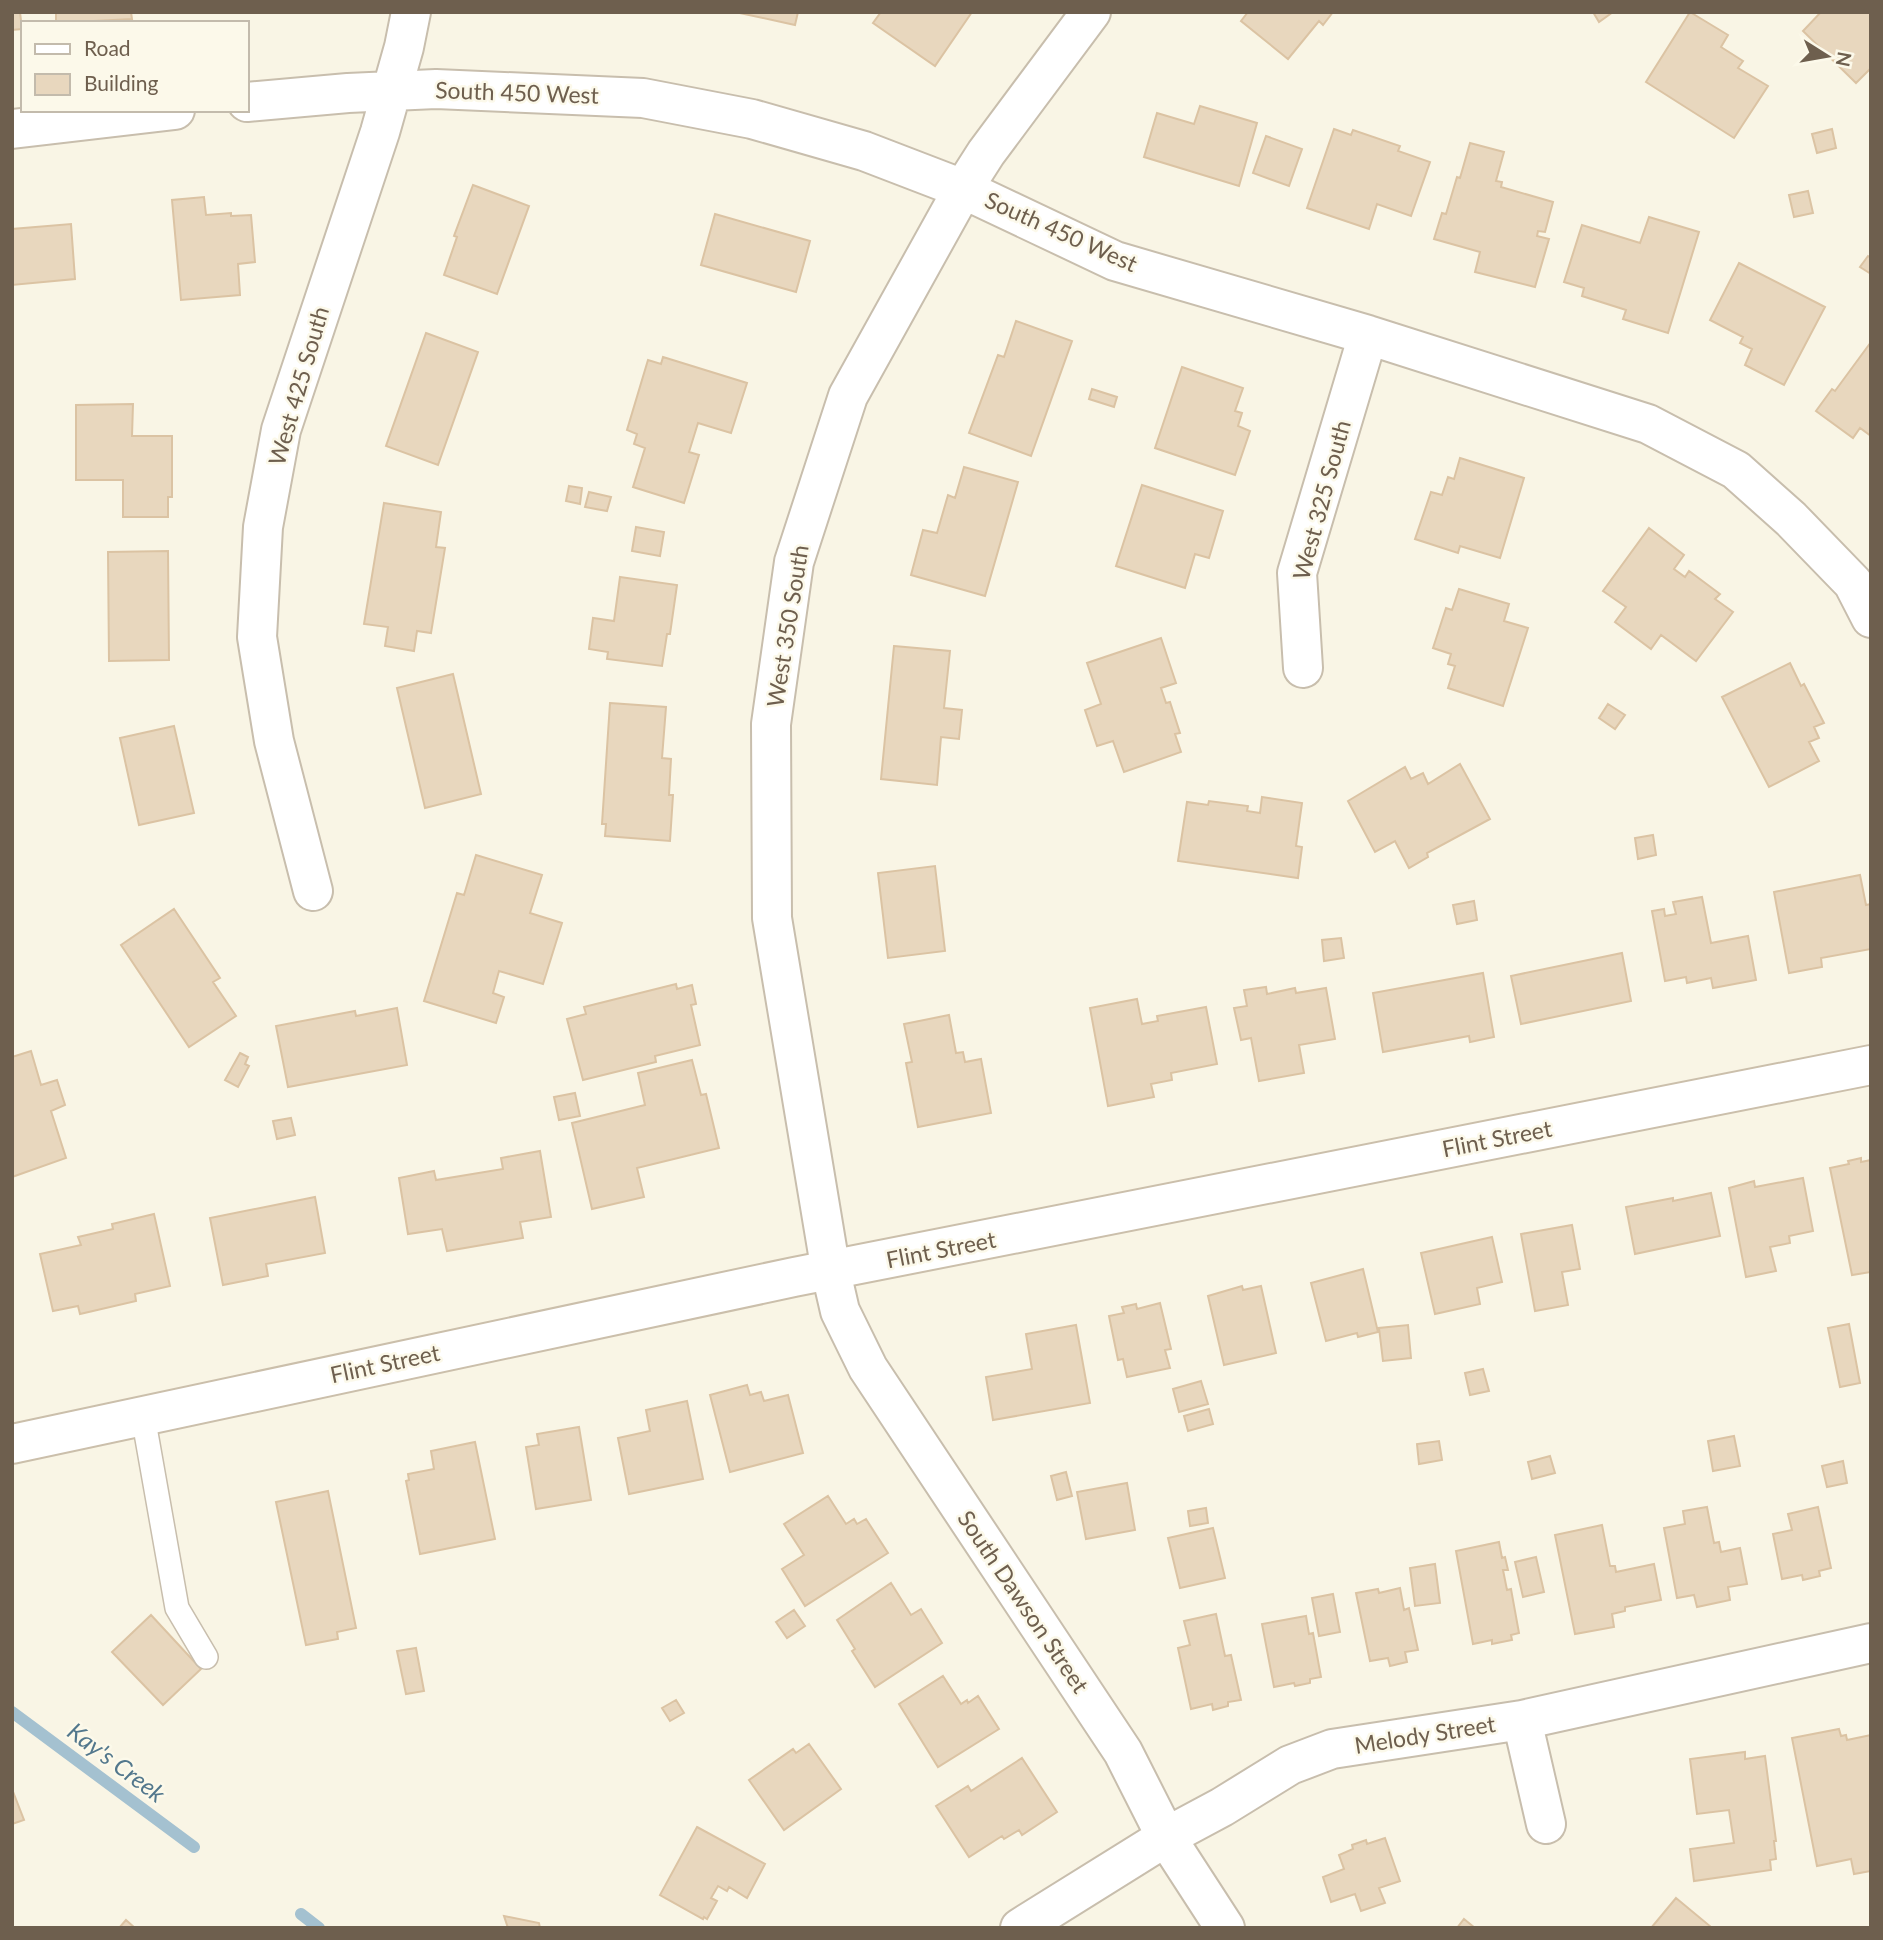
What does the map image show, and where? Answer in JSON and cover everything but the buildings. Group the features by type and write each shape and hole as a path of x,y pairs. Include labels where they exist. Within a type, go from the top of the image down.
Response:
{"street":[{"name":"West 425 South","path":"313,891 274,741 257,637 263,527 281,430 357,204 392,90 411,12"},
{"name":"West 350 South","path":"831,1272 772,918 772,724 794,562 848,396 963,189 986,153 1091,12"},
{"name":"South 450 West","path":"248,102 436,89 643,98 752,119 864,151 963,189 1115,261 1368,335 1648,424 1736,470 1862,576 1871,618"},
{"path":"12,129 158,112"},
{"name":"West 325 South","path":"1303,668 1297,573 1368,335"},
{"name":"Flint Street","path":"12,1444 794,1277 831,1272 1871,1065"},
{"name":"South Dawson Street","path":"831,1272 840,1311 868,1368 1123,1752 1166,1837 1225,1928"},
{"name":"Melody Street","path":"1020,1928 1166,1837 1222,1807 1290,1765 1332,1749 1522,1720 1871,1643"},
{"path":"1522,1720 1546,1824"}],"lane":[{"path":"143,1416 177,1608 206,1657"}],"waterway":[{"name":"Kay's Creek","path":"12,1712 194,1847"},
{"name":"Kay's Creek","path":"301,1914 319,1928"}]}
